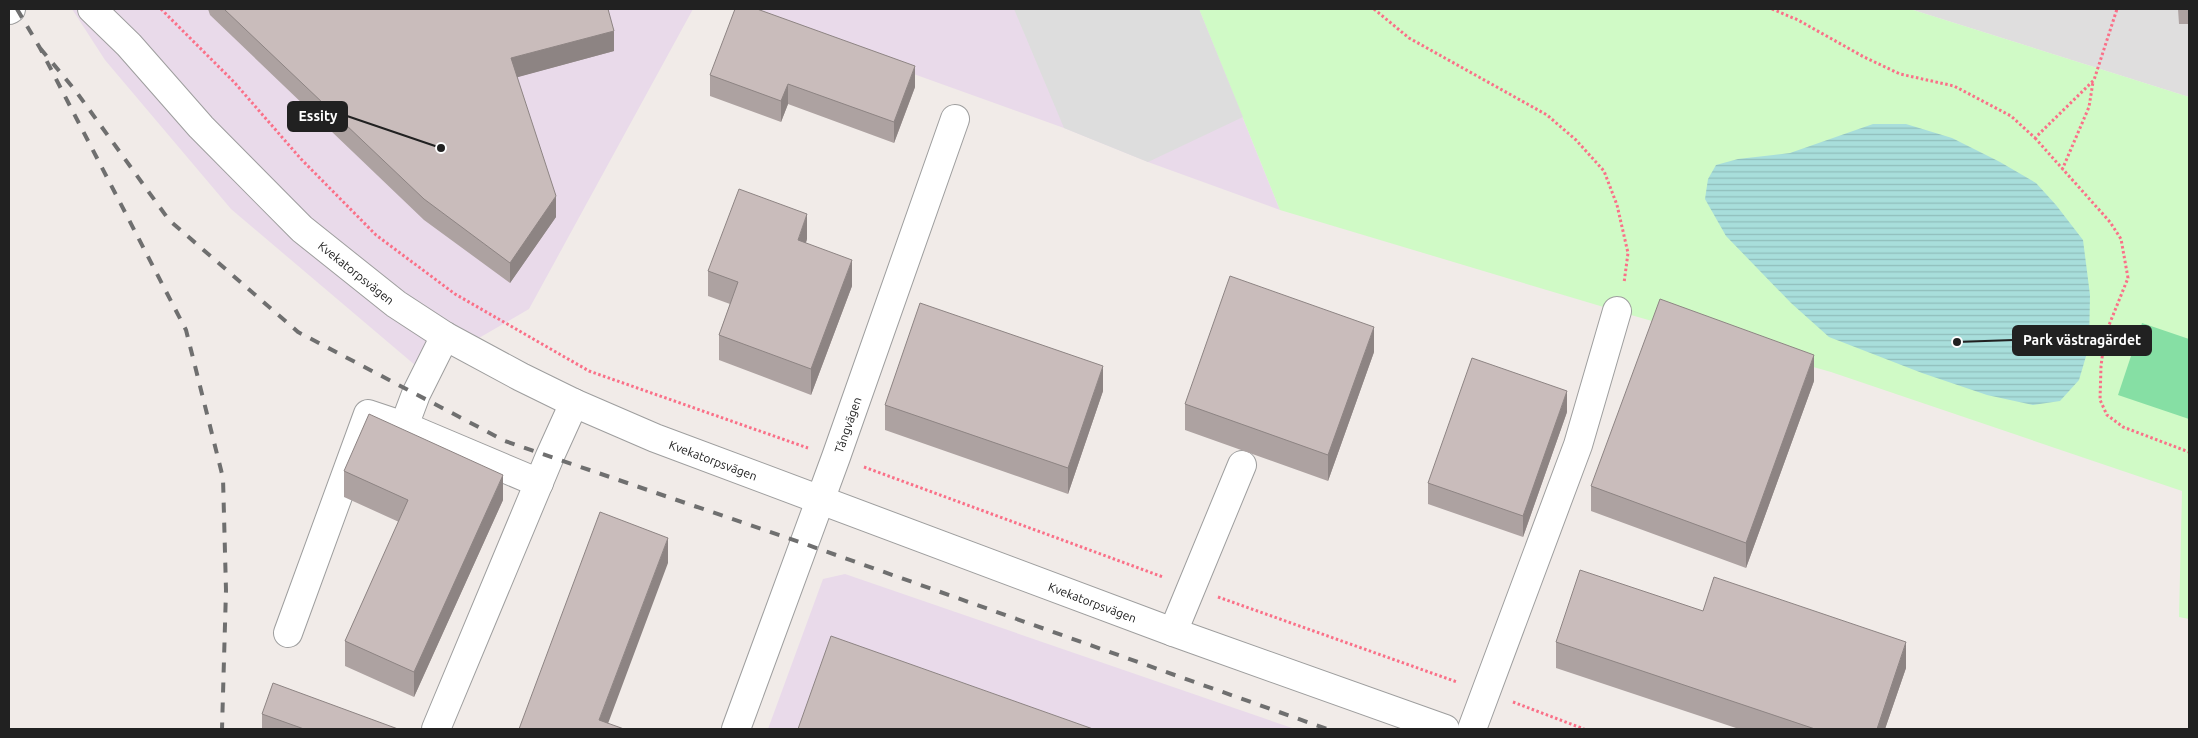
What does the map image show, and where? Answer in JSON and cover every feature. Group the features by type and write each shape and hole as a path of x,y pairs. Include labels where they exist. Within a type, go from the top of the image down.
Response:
{"street":[{"name":"Kvekatorpsvägen","path":"92,9 129,45 201,128 302,229 396,304 445,336 574,403 655,438 1173,632 1445,729"},
{"name":"Tångvägen","path":"736,729 955,119"},
{"path":"1472,729 1578,445 1617,311"},
{"path":"404,426 416,394 445,336"},
{"path":"436,729 574,403"},
{"path":"288,633 368,414 404,426 539,483"},
{"path":"1173,632 1242,465"}],"path":[{"path":"1374,9 1408,38 1547,116 1576,140 1604,171 1617,205 1628,253 1624,288 1617,311"},
{"path":"1772,9 1798,20 1864,57 1900,74 1954,86 2011,116 2035,138 2110,222 2121,239 2128,278 2105,335 2100,366 2100,400 2107,415 2123,427 2189,452"},
{"path":"2062,170 2089,107 2094,80 2117,9"},
{"path":"2035,138 2094,80"}],"shaded area":[{"path":"72,9 693,9 529,309 422,371 231,209 105,60"},
{"path":"733,9 1199,9 1280,210 1148,162 1064,128"},
{"path":"1014,9 1199,9 1243,117 1148,162 1064,128"},
{"path":"1910,9 2189,9 2189,97"},
{"path":"845,574 1295,729 768,729 823,579"}],"green space":[{"path":"1199,9 1910,9 2189,97 2189,619 2179,617 2182,491 1831,372 1617,311 1280,210"},
{"path":"2142,323 2189,339 2189,419 2118,395"}],"water":[{"path":"1873,124 1906,124 1952,138 2000,162 2036,183 2083,240 2090,295 2089,346 2079,380 2060,401 2033,405 1987,395 1922,373 1829,337 1791,303 1726,236 1705,199 1708,179 1716,165 1738,159 1790,153"}],"building":[{"path":"224,9 608,9 614,31 511,58 556,196 510,263 424,199"},
{"path":"735,9 757,9 915,66 894,122 788,84 781,101 710,75"},
{"path":"739,189 807,214 798,240 852,260 811,369 719,335 738,282 708,271"},
{"path":"1230,276 1374,327 1328,455 1185,404"},
{"path":"1660,299 1814,355 1746,543 1591,486"},
{"path":"920,303 1103,366 1068,468 885,405"},
{"path":"1472,358 1567,391 1523,516 1428,483"},
{"path":"369,414 503,475 414,672 345,641 408,500 344,471"},
{"path":"600,512 668,538 599,720 624,729 519,729"},
{"path":"1580,570 1703,611 1714,577 1906,642 1877,729 1815,729 1556,642"},
{"path":"831,636 1093,729 798,729"},
{"path":"273,683 398,729 304,729 262,714"}],"railway":[{"path":"17,9 40,48 186,330 223,478 226,590 222,729"},
{"path":"40,48 75,90 169,220 298,332 505,441 805,544 1327,729"}],"place":[{"name":"Essity","path":"441,148"},
{"name":"Park västragärdet","path":"1957,342"}]}
